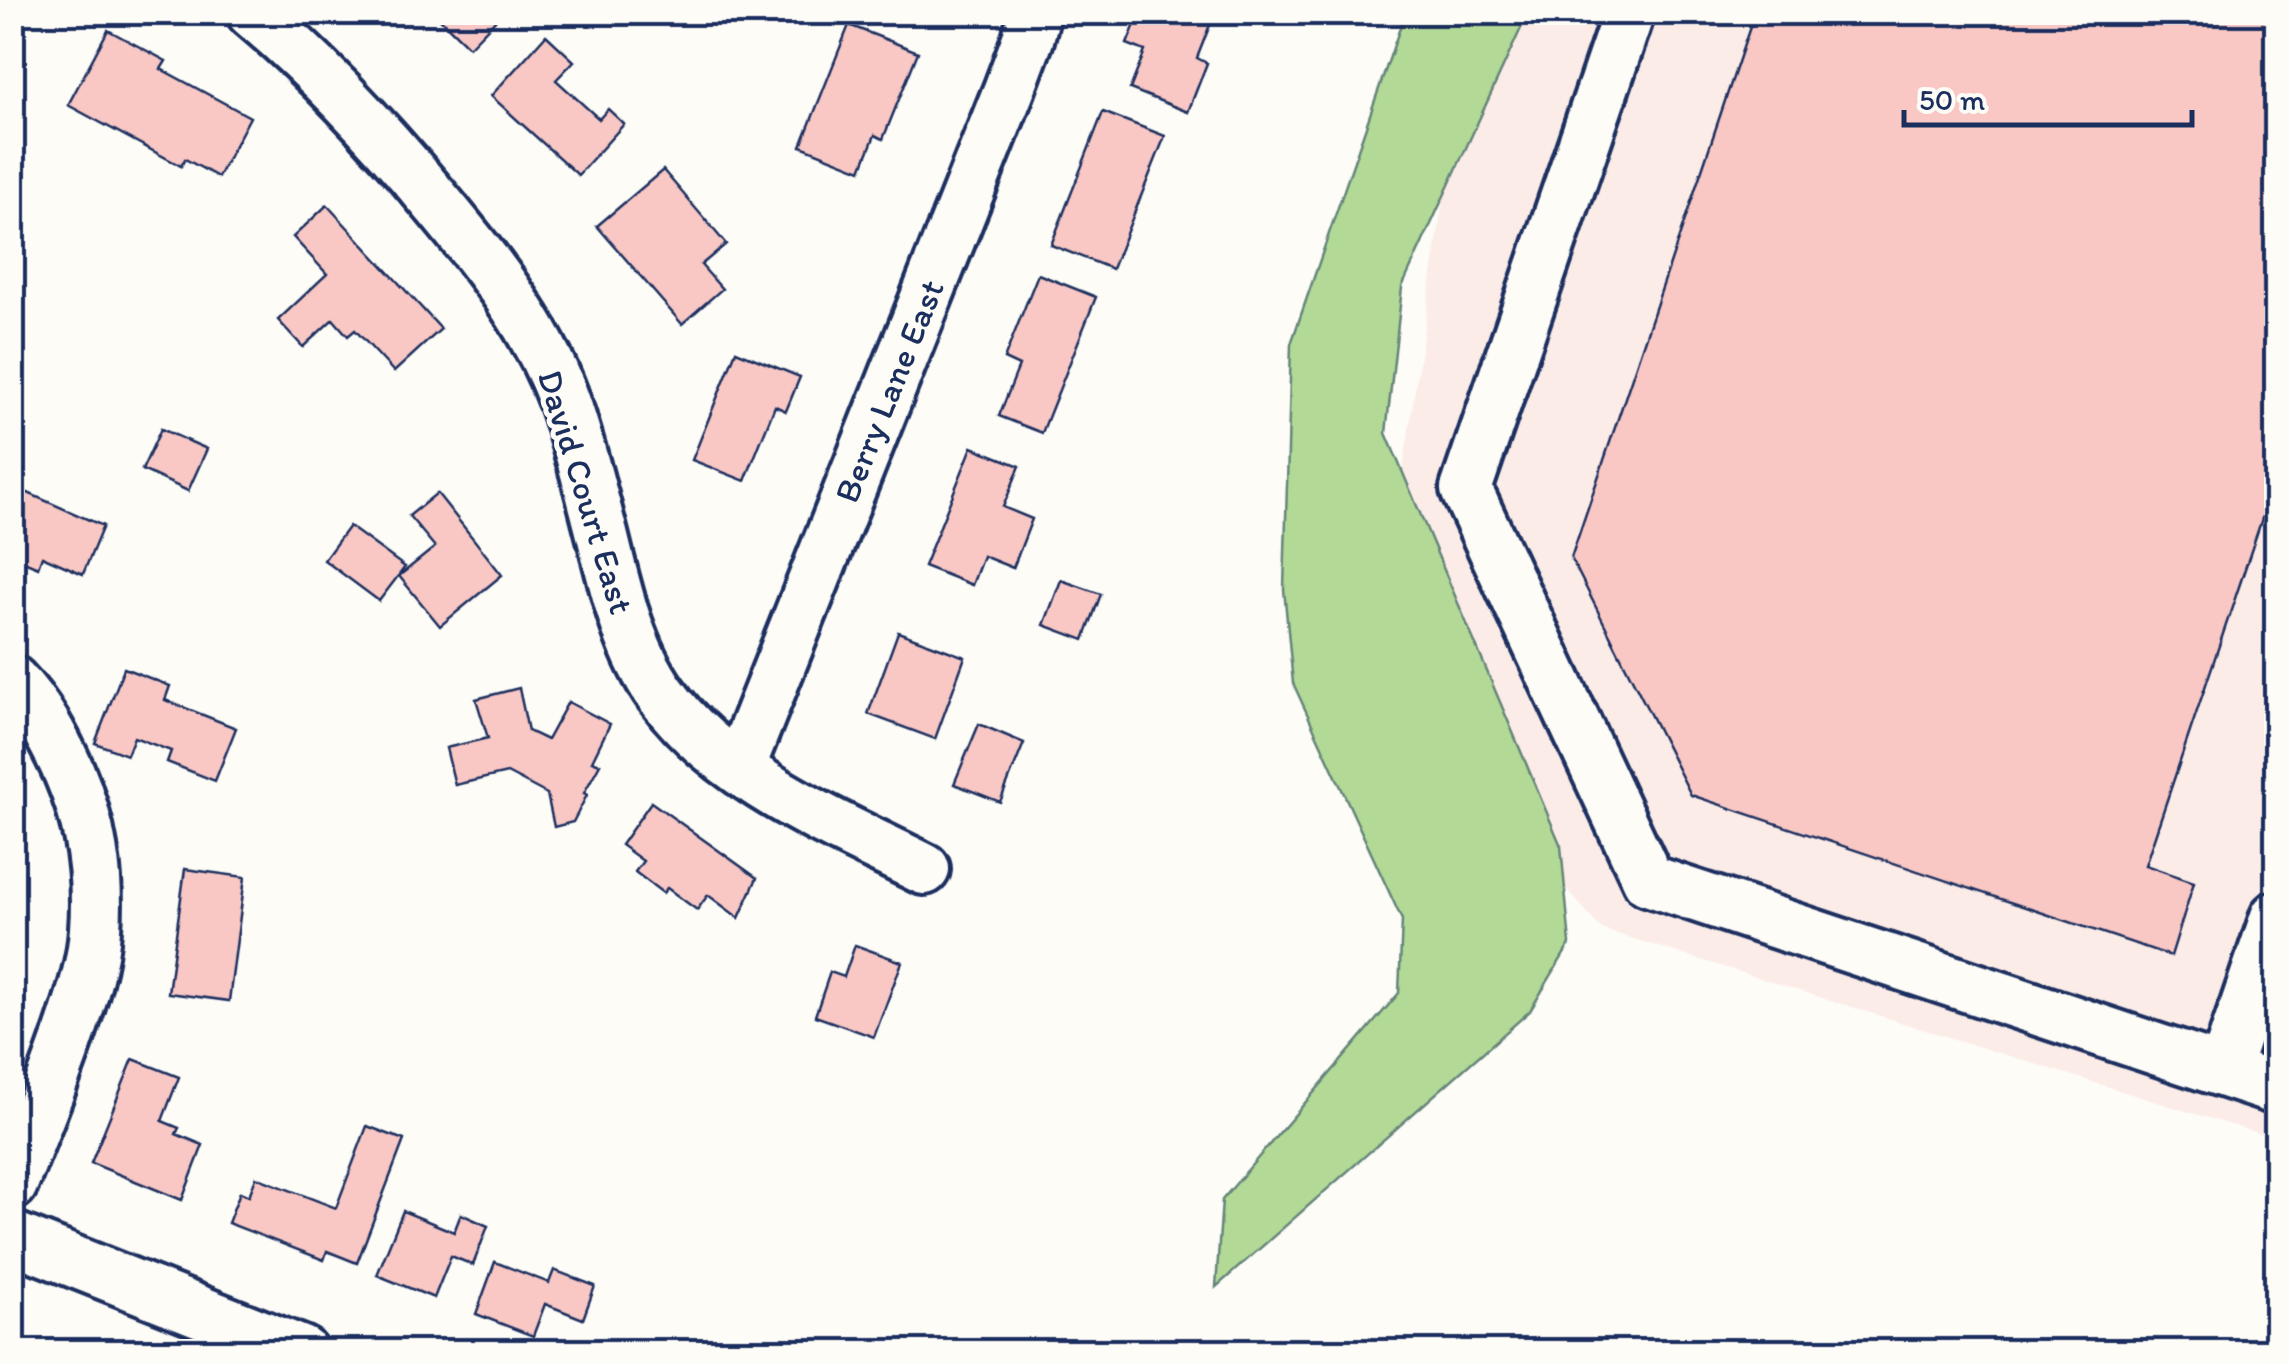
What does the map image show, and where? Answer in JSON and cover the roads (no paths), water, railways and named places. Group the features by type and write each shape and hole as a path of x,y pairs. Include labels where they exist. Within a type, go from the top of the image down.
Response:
{"street":[{"name":"David Court East","path":"252,12 313,66 408,168 478,252 517,307 562,396 615,588 643,664 661,694 685,722 738,768 824,819 924,870"},
{"name":"Berry Lane East","path":"738,768 1001,108 1035,12"},
{"path":"1629,12 1466,488 1648,880 2276,1089"},
{"path":"12,681 36,708 50,732 82,806 94,870 96,930 82,998 12,1184"},
{"path":"2224,1070 2276,917"},
{"path":"12,1238 191,1331 302,1352"}]}
